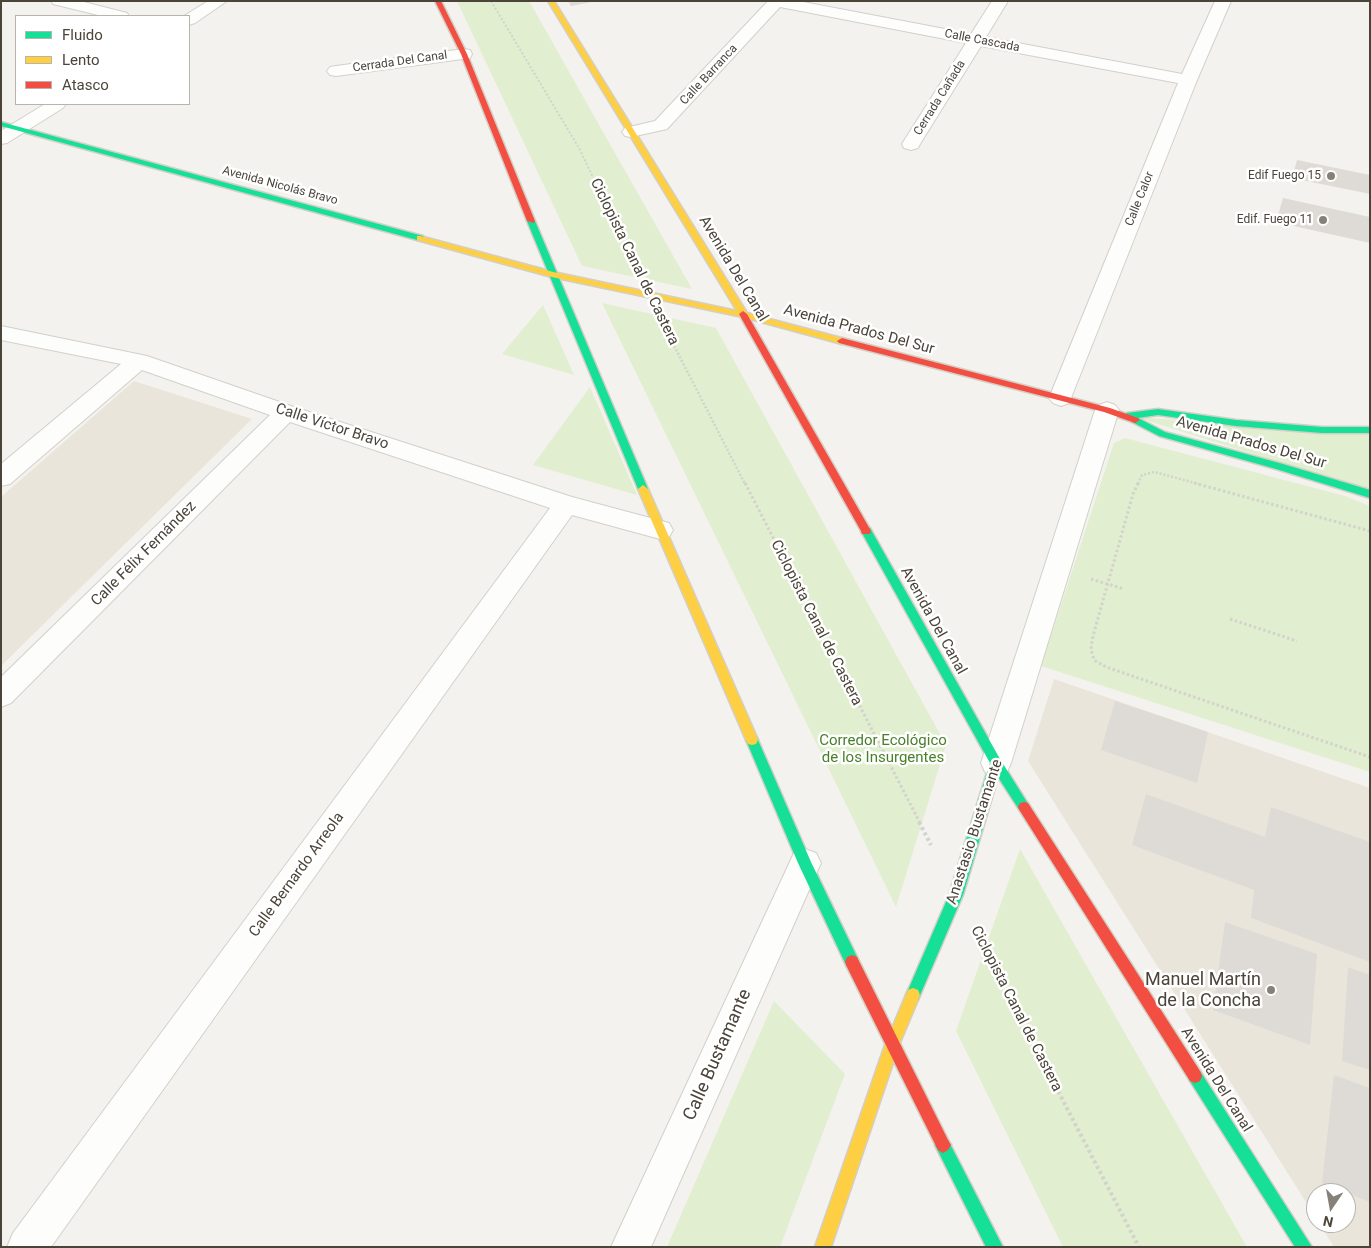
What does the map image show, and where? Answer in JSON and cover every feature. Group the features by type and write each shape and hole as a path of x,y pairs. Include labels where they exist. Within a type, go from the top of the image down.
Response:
{"main road":[{"path":"438,1 464,54 552,274 660,530 805,862 892,1045 995,1247"},
{"name":"Avenida Del Canal","path":"551,1 744,315 996,763 1304,1247"},
{"name":"Avenida Nicolás Bravo","path":"10,126 552,274"},
{"name":"Avenida Prados Del Sur","path":"552,274 744,315 1117,413 1162,434 1279,466 1370,494"},
{"name":"Avenida Prados Del Sur","path":"1117,413 1158,412 1236,423 1322,430 1370,430"},
{"name":"Anastasio Bustamante","path":"823,1247 892,1045 956,894 996,763"}],"street":[{"path":"58,1 117,15"},
{"path":"190,19 219,1"},
{"name":"Calle Barranca","path":"631,132 662,125 777,1"},
{"name":"Calle Cascada","path":"777,1 1188,80"},
{"name":"Cerrada Cañada","path":"911,144 1000,1"},
{"name":"Calle Calor","path":"1061,398 1188,80 1223,1"},
{"name":"Cerrada Del Canal","path":"336,71 464,54"},
{"path":"1,139 10,126 55,105"},
{"name":"Calle Víctor Bravo","path":"1,333 139,361 286,412 566,504 660,530"},
{"path":"1,478 139,361"},
{"name":"Calle Félix Fernández","path":"1,695 286,412"},
{"name":"Anastasio Bustamante","path":"996,763 1117,413"},
{"name":"Calle Bernardo Arreola","path":"27,1247 566,504"},
{"name":"Calle Bustamante","path":"631,1247 805,862"}],"path":[{"name":"Ciclopista Canal de Castera","path":"491,1 579,148 694,386 1140,1247"},
{"path":"1370,531 1154,472 1142,475 1134,494 1091,649 1094,660 1106,667 1370,757"},
{"path":"1084,577 1124,589"},
{"path":"1230,620 1297,641"}],"shaded area":[{"path":"134,381 252,419 1,666 1,497"},
{"name":"Manuel Martín de la Concha","path":"1054,679 1370,788 1370,1247 1334,1247 1325,1233 1356,1233 1356,1183 1306,1183 1306,1202 1028,761"}],"green space":[{"path":"457,1 529,1 692,289 582,266"},
{"name":"Corredor Ecológico de los Insurgentes","path":"602,303 716,328 946,745 896,907"},
{"path":"543,305 574,375 502,354"},
{"path":"590,387 637,495 533,465"},
{"path":"1136,417 1370,434 1370,491"},
{"path":"1125,438 1345,496 1370,506 1370,772 1041,666 1114,443"},
{"path":"1020,849 1247,1247 1063,1247 956,1031"},
{"path":"774,1001 845,1074 780,1247 667,1247"}],"building":[{"path":"568,1 592,1 592,2 571,6"},
{"name":"Edif Fuego 15","path":"1297,160 1370,175 1370,194 1292,178"},
{"name":"Edif. Fuego 11","path":"1283,198 1370,217 1370,243 1276,222"},
{"path":"1115,701 1208,732 1197,783 1101,750"},
{"path":"1146,794 1265,837 1271,807 1370,842 1370,962 1251,918 1254,890 1132,845"},
{"path":"1225,922 1317,954 1310,1045 1213,1010"},
{"path":"1348,967 1370,975 1370,1070 1342,1061"},
{"path":"1334,1075 1370,1088 1370,1202 1356,1196 1356,1183 1322,1183"}],"traffic: fast":[{"path":"1,124 420,238"},
{"path":"531,221 643,489"},
{"path":"1127,416 1158,412 1236,423 1322,430 1370,430"},
{"path":"1135,420 1162,434 1279,466 1370,494"},
{"path":"866,531 996,763 1024,807"},
{"path":"752,740 805,863 852,962"},
{"path":"913,995 956,895 996,763"},
{"path":"1195,1076 1304,1247"},
{"path":"943,1145 995,1247"}],"traffic: slow":[{"path":"551,1 743,314"},
{"path":"420,238 552,274 744,315 842,341"},
{"path":"643,489 752,740"},
{"path":"823,1247 892,1045 913,995"}],"traffic: jam":[{"path":"438,1 464,54 531,221"},
{"path":"743,314 866,531"},
{"path":"842,341 1107,410 1135,420"},
{"path":"1024,807 1195,1076"},
{"path":"852,962 943,1145"}],"place":[{"name":"Edif Fuego 15","path":"1331,176"},
{"name":"Edif. Fuego 11","path":"1323,220"},
{"name":"Manuel Martín de la Concha","path":"1271,990"}]}
